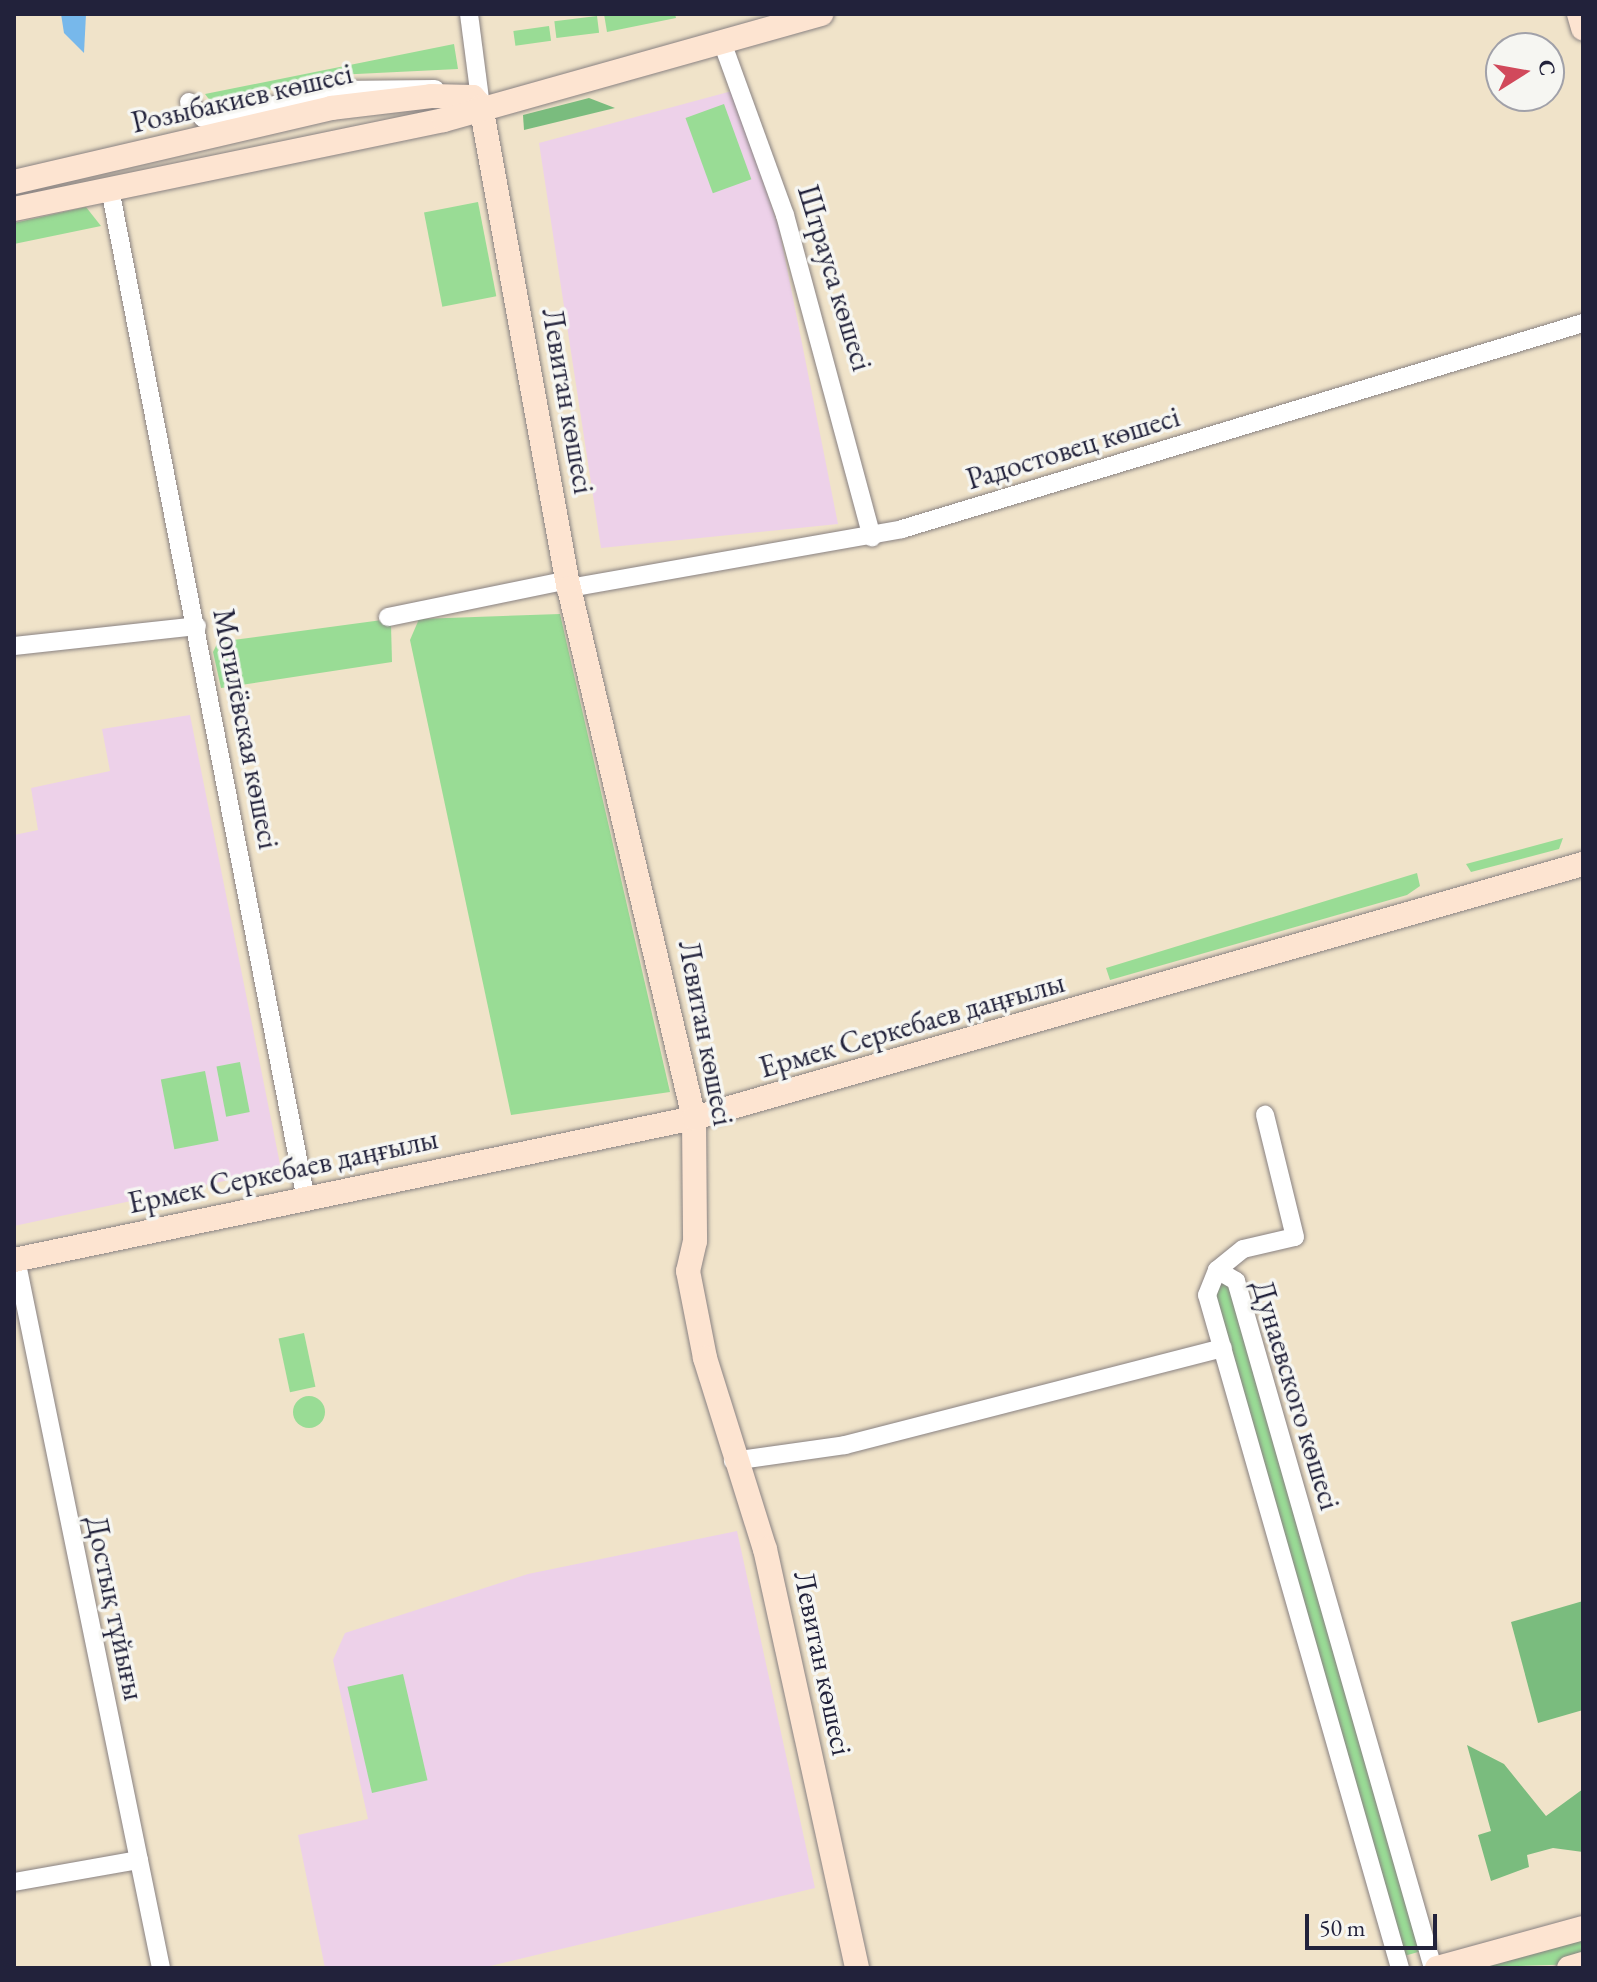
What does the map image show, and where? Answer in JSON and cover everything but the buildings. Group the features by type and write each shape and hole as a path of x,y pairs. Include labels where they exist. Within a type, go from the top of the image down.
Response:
{"street":[{"path":"189,102 203,118 217,119 372,86 477,102 469,14"},
{"name":"Розыбакиев көшесі","path":"14,209 110,189 722,42 774,20 821,14"},
{"path":"1579,14 1583,28"},
{"name":"Штрауса көшесі","path":"722,42 785,215 872,537"},
{"name":"Розыбакиев көшесі","path":"14,182 331,108 477,102"},
{"name":"Левитан көшесі","path":"477,102 566,584 694,1118 695,1241 688,1271 733,1461 765,1549 857,1968"},
{"name":"Могилёвская көшесі","path":"110,189 306,1200"},
{"name":"Радостовец көшесі","path":"388,617 566,584 872,537 1583,323"},
{"path":"14,646 197,626"},
{"name":"Ермек Серкебаев даңғылы","path":"15,1259 694,1118 1583,864"},
{"path":"1217,1270 1243,1249 1295,1237 1265,1115"},
{"name":"Достық тұйығы","path":"15,1259 161,1968"},
{"name":"Дунаевского көшесі","path":"1400,1968 1207,1295 1217,1270 1236,1281 1435,1968"},
{"path":"733,1461 845,1445 1223,1348"},
{"path":"14,1882 139,1860"},
{"path":"1435,1968 1583,1928"},
{"path":"1569,1968 1583,1964"}],"shaded area":[{"path":"732,91 779,228 838,524 601,548 539,143"},
{"path":"190,715 281,1169 14,1226 14,835 38,830 31,788 110,771 102,729"},
{"path":"737,1531 815,1888 482,1968 325,1968 298,1835 368,1819 333,1660 345,1633 528,1574"}],"green space":[{"path":"604,14 675,14 676,18 607,32"},
{"path":"597,16 599,33 556,38 554,21"},
{"path":"549,26 551,41 515,46 513,31"},
{"path":"454,44 458,69 336,75 211,102 205,94"},
{"path":"589,98 615,108 524,130 523,115"},
{"path":"724,104 751,179 713,193 685,118"},
{"path":"478,202 496,296 442,307 424,212"},
{"path":"86,207 101,226 14,244 14,223"},
{"path":"560,614 670,1092 511,1115 410,640 419,619"},
{"path":"382,620 391,625 392,662 221,688 213,652 218,642"},
{"path":"1563,838 1559,849 1471,872 1466,864"},
{"path":"1417,873 1420,886 1407,895 1110,980 1106,968"},
{"path":"240,1062 250,1112 226,1117 216,1067"},
{"path":"205,1071 219,1141 174,1149 161,1080"},
{"path":"1228,1272 1423,1951 1401,1957 1207,1278"},
{"path":"304,1333 315,1387 290,1392 279,1338"},
{"path":"309,1396 320,1401 325,1412 320,1423 309,1428 298,1423 293,1412 298,1401"},
{"path":"1583,1601 1583,1710 1538,1723 1511,1622"},
{"path":"403,1674 428,1780 372,1793 347,1687"},
{"path":"1467,1745 1504,1764 1546,1816 1583,1789 1583,1852 1553,1848 1527,1855 1529,1867 1491,1881 1478,1835 1491,1831"},
{"path":"1583,1928 1583,1964 1456,1968"}],"water":[{"path":"61,14 86,14 84,53 64,33"}]}
